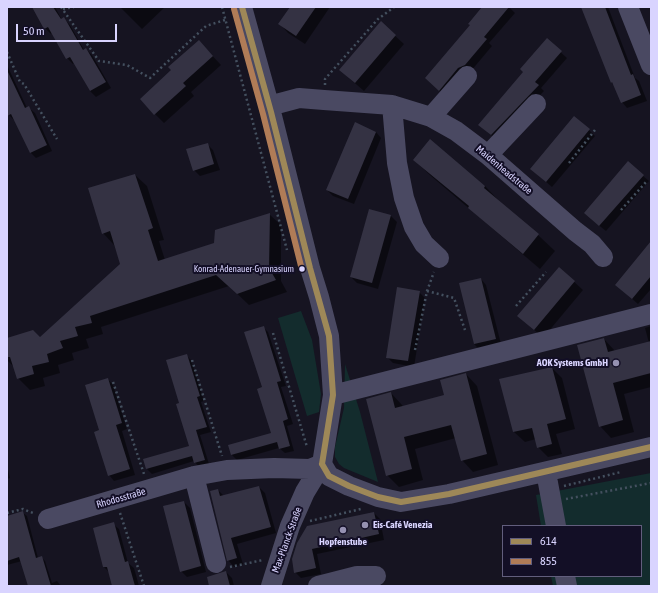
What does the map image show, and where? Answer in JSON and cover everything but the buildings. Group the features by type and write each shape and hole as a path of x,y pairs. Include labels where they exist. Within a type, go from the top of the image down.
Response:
{"street":[{"name":"Max-Planck-Straße","path":"242,7 329,336 334,395 316,467 290,526 271,586"},
{"path":"628,7 651,65"},
{"path":"431,117 467,76"},
{"name":"Maidenheadstraße","path":"269,106 299,98 392,105 431,117 456,131 488,155 592,244 603,257"},
{"path":"488,155 536,104"},
{"path":"392,105 397,163 404,198 414,227 424,244 439,258"},
{"path":"334,395 651,314"},
{"path":"316,467 349,486 378,497 401,502 449,494 651,447"},
{"name":"Rhodosstraße","path":"48,519 194,476 227,470 316,467"},
{"path":"546,472 556,525"},
{"path":"194,476 216,563"},
{"path":"318,586 357,576 376,576"}],"path":[{"path":"62,8 74,7"},
{"path":"222,7 287,250"},
{"path":"324,100 325,79 378,19 394,7"},
{"path":"62,8 99,61 126,65 150,78 206,26 225,20"},
{"path":"7,52 20,82 24,84 57,139"},
{"path":"569,163 595,130"},
{"path":"621,210 647,181"},
{"path":"415,350 427,291 439,258"},
{"path":"516,306 546,272"},
{"path":"427,291 454,298 466,330"},
{"path":"273,333 309,452 311,454 306,459 316,467"},
{"path":"192,360 227,470"},
{"path":"113,382 149,490"},
{"path":"563,499 651,483"},
{"path":"115,500 144,586"},
{"path":"290,526 363,508"},
{"path":"7,513 23,509 48,519"},
{"path":"216,563 223,569 279,557"}],"green space":[{"path":"301,311 312,340 321,394 319,412 307,416 278,318"},
{"path":"345,364 360,412 378,482 344,468 339,464 335,457 335,447 344,408"},
{"path":"651,473 651,586 553,586 551,577 642,577 642,525 541,525 536,495"}],"transit line":[{"name":"614","path":"242,7 329,336 333,395 322,464"},
{"name":"855","path":"234,9 263,114 302,270"},
{"name":"614","path":"322,464 329,476 349,486 378,497 401,502 449,494 651,447"}],"place":[{"name":"Konrad-Adenauer-Gymnasium","path":"302,269"},
{"name":"AOK Systems GmbH","path":"616,363"},
{"name":"Eis-Café Venezia","path":"365,525"},
{"name":"Hopfenstube","path":"343,530"}]}
